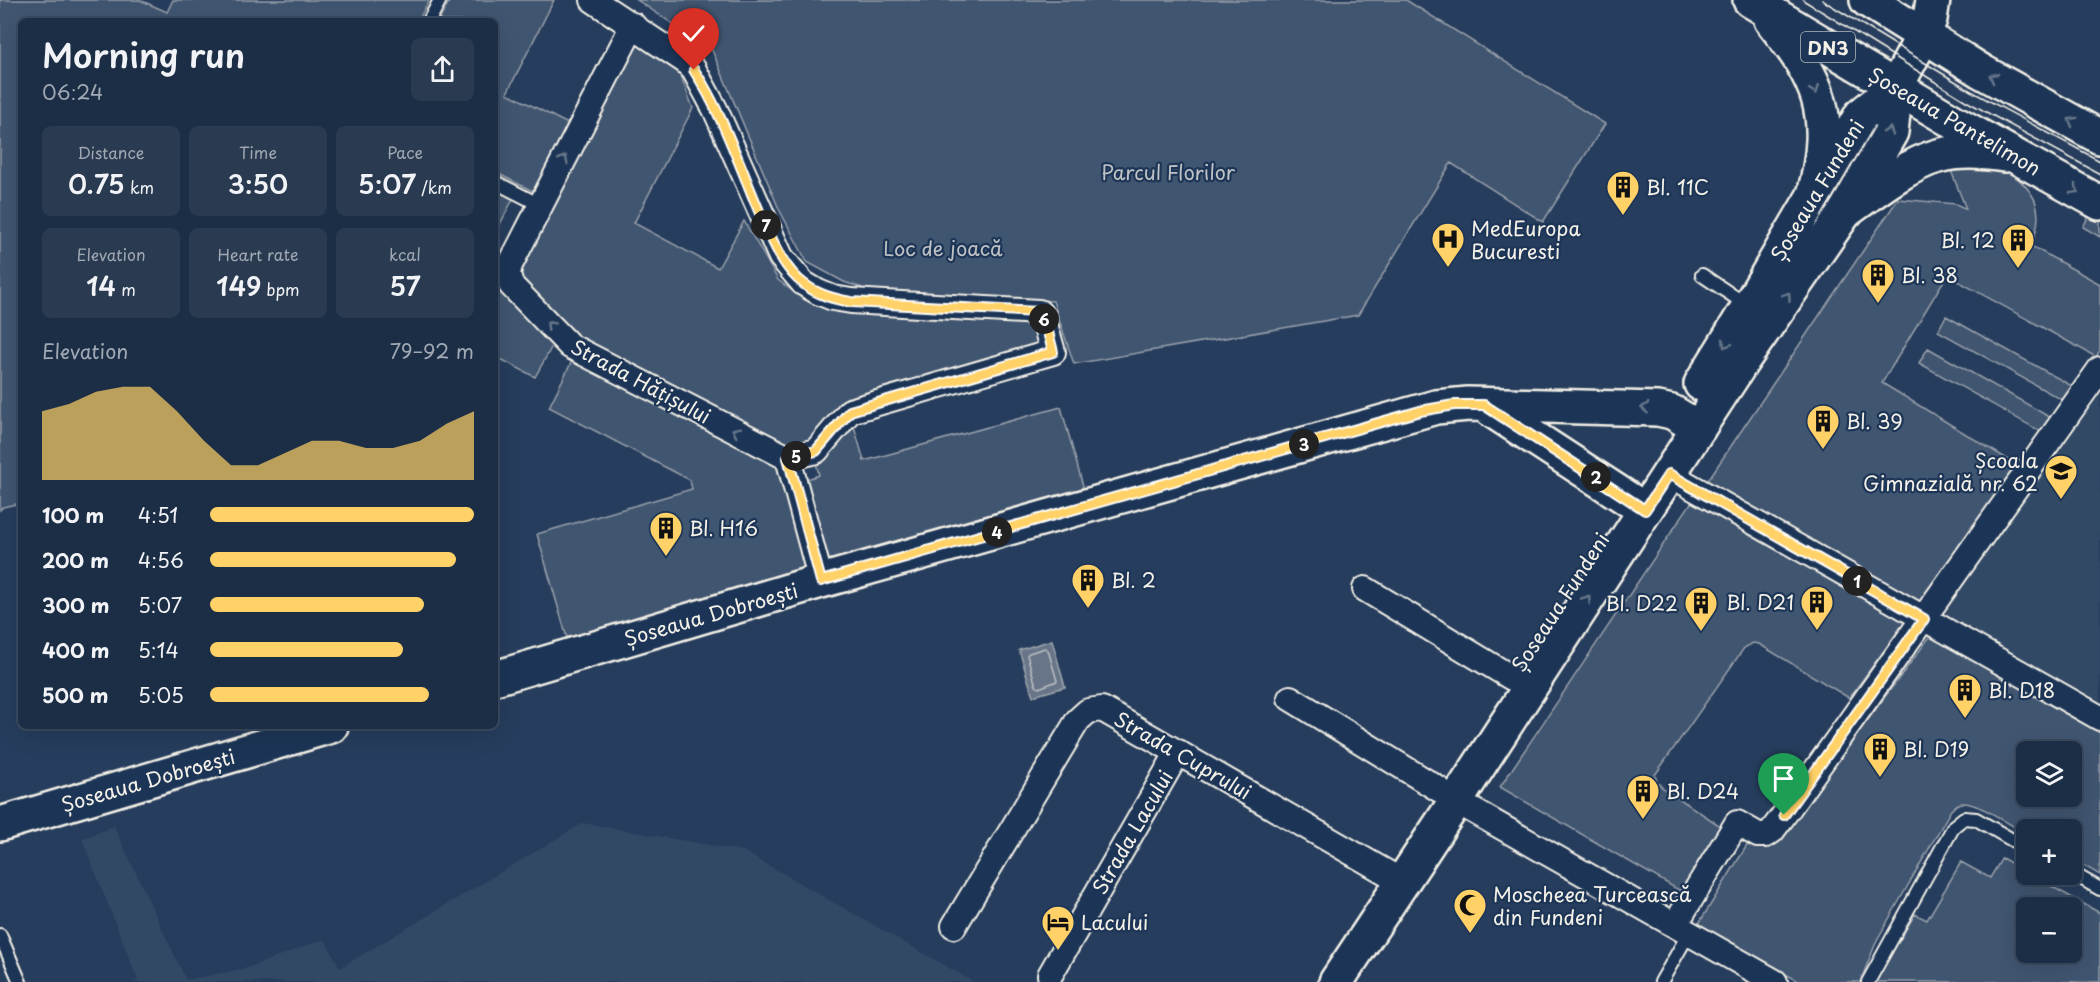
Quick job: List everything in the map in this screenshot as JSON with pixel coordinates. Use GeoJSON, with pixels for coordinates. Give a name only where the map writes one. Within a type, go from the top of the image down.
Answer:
{"type":"FeatureCollection","features":[{"type":"Feature","properties":{"kind":"main road"},"geometry":{"type":"LineString","coordinates":[[1867,0],[1981,71],[2100,137]]}},
{"type":"Feature","properties":{"kind":"main road"},"geometry":{"type":"LineString","coordinates":[[1896,87],[1923,36],[1930,19],[1933,0]]}},
{"type":"Feature","properties":{"kind":"main road"},"geometry":{"type":"LineString","coordinates":[[1755,3],[1804,66],[1817,91],[1824,140],[1822,163],[1815,191]]}},
{"type":"Feature","properties":{"kind":"main road","name":"Șoseaua Pantelimon"},"geometry":{"type":"LineString","coordinates":[[1755,3],[2013,156],[2100,203]]}},
{"type":"Feature","properties":{"kind":"main road","name":"Șoseaua Fundeni"},"geometry":{"type":"LineString","coordinates":[[1448,795],[1512,678],[1636,504],[1669,474],[1690,422],[1749,306],[1815,191],[1861,115],[1896,87]]}},
{"type":"Feature","properties":{"kind":"main road","name":"Șoseaua Fundeni"},"geometry":{"type":"LineString","coordinates":[[1336,982],[1395,876],[1690,422],[1758,338],[1845,212],[1891,132],[1896,87]]}},
{"type":"Feature","properties":{"kind":"main road"},"geometry":{"type":"LineString","coordinates":[[1845,212],[1881,186],[1936,156],[1971,152],[2013,156]]}},
{"type":"Feature","properties":{"kind":"main road","name":"Șoseaua Dobroești"},"geometry":{"type":"LineString","coordinates":[[498,677],[821,581],[1420,411],[1454,405],[1658,409],[1690,422]]}},
{"type":"Feature","properties":{"kind":"main road"},"geometry":{"type":"LineString","coordinates":[[1484,405],[1636,504]]}},
{"type":"Feature","properties":{"kind":"main road","name":"Șoseaua Dobroești"},"geometry":{"type":"LineString","coordinates":[[0,824],[321,729]]}},
{"type":"Feature","properties":{"kind":"main road","name":"Șoseaua Fundeni"},"geometry":{"type":"LineString","coordinates":[[1312,982],[1395,876]]}},
{"type":"Feature","properties":{"kind":"street"},"geometry":{"type":"LineString","coordinates":[[592,0],[633,25],[685,61],[694,70],[715,109],[773,242],[791,271],[803,284],[833,298],[851,302],[1033,311],[1044,316],[1053,352],[850,411],[816,451],[788,458],[821,581]]}},
{"type":"Feature","properties":{"kind":"street","name":"Strada Hățișului"},"geometry":{"type":"LineString","coordinates":[[633,25],[510,265],[508,274],[511,285],[570,346],[788,458]]}},
{"type":"Feature","properties":{"kind":"street"},"geometry":{"type":"LineString","coordinates":[[1682,929],[1737,823],[1758,835],[1766,836],[1772,831],[2100,369]]}},
{"type":"Feature","properties":{"kind":"street"},"geometry":{"type":"LineString","coordinates":[[1669,474],[2100,718]]}},
{"type":"Feature","properties":{"kind":"street"},"geometry":{"type":"LineString","coordinates":[[1365,589],[1512,678]]}},
{"type":"Feature","properties":{"kind":"street"},"geometry":{"type":"LineString","coordinates":[[1290,698],[1448,795],[1775,982]]}},
{"type":"Feature","properties":{"kind":"street","name":"Strada Cuprului"},"geometry":{"type":"LineString","coordinates":[[954,926],[1078,720],[1088,711],[1102,709],[1395,876]]}},
{"type":"Feature","properties":{"kind":"street","name":"Strada Lacului"},"geometry":{"type":"LineString","coordinates":[[1050,975],[1178,752]]}},
{"type":"Feature","properties":{"kind":"lane"},"geometry":{"type":"LineString","coordinates":[[431,18],[440,0]]}},
{"type":"Feature","properties":{"kind":"lane"},"geometry":{"type":"LineString","coordinates":[[498,184],[540,205]]}},
{"type":"Feature","properties":{"kind":"lane"},"geometry":{"type":"LineString","coordinates":[[1702,275],[1749,306]]}},
{"type":"Feature","properties":{"kind":"lane"},"geometry":{"type":"LineString","coordinates":[[1868,982],[1954,826],[1964,819],[1976,819],[2016,842]]}},
{"type":"Feature","properties":{"kind":"lane"},"geometry":{"type":"LineString","coordinates":[[2082,879],[2100,889]]}},
{"type":"Feature","properties":{"kind":"lane"},"geometry":{"type":"LineString","coordinates":[[1661,982],[1682,929]]}},
{"type":"Feature","properties":{"kind":"lane"},"geometry":{"type":"LineString","coordinates":[[0,935],[20,982]]}},
{"type":"Feature","properties":{"kind":"shaded area","name":"Școala Gimnazială nr. 62"},"geometry":{"type":"Polygon","coordinates":[[[2100,386],[2100,701],[1943,614],[2100,386]]]}},
{"type":"Feature","properties":{"kind":"shaded area"},"geometry":{"type":"Polygon","coordinates":[[[583,823],[743,851],[974,982],[130,982],[138,980],[82,839],[114,826],[186,980],[247,968],[325,939],[340,968],[583,823]]]}},
{"type":"Feature","properties":{"kind":"green space"},"geometry":{"type":"Polygon","coordinates":[[[0,0],[140,0],[167,12],[173,0],[429,0],[420,18],[18,18],[18,504],[3,507],[0,510],[0,0]]]}},
{"type":"Feature","properties":{"kind":"green space"},"geometry":{"type":"Polygon","coordinates":[[[450,0],[554,0],[507,93],[572,126],[537,193],[498,174],[498,18],[441,18],[450,0]]]}},
{"type":"Feature","properties":{"kind":"green space","name":"Parcul Florilor"},"geometry":{"type":"Polygon","coordinates":[[[637,0],[1406,0],[1605,124],[1543,222],[1451,163],[1358,315],[1074,364],[1053,301],[875,292],[844,282],[807,262],[779,209],[712,50],[637,0]]]}},
{"type":"Feature","properties":{"kind":"green space"},"geometry":{"type":"Polygon","coordinates":[[[633,38],[679,71],[693,108],[634,223],[718,268],[744,221],[778,280],[805,300],[836,311],[1036,320],[1043,343],[846,398],[864,461],[1061,407],[1086,497],[830,570],[804,480],[819,475],[815,458],[575,335],[521,283],[518,264],[633,38]]]}},
{"type":"Feature","properties":{"kind":"green space"},"geometry":{"type":"Polygon","coordinates":[[[2004,167],[2024,184],[2035,201],[2038,221],[2031,246],[2100,284],[2100,350],[2096,357],[1947,275],[1882,383],[2017,465],[1922,604],[1706,483],[1898,199],[1956,204],[1966,209],[1950,168],[2004,167]]]}},
{"type":"Feature","properties":{"kind":"green space"},"geometry":{"type":"Polygon","coordinates":[[[498,192],[513,199],[498,228],[498,192]]]}},
{"type":"Feature","properties":{"kind":"green space"},"geometry":{"type":"Polygon","coordinates":[[[2094,206],[2100,209],[2100,237],[2083,227],[2094,206]]]}},
{"type":"Feature","properties":{"kind":"green space"},"geometry":{"type":"Polygon","coordinates":[[[498,280],[556,339],[535,377],[498,358],[498,280]]]}},
{"type":"Feature","properties":{"kind":"green space"},"geometry":{"type":"Polygon","coordinates":[[[1946,316],[2072,386],[2064,401],[1938,331],[1946,316]]]}},
{"type":"Feature","properties":{"kind":"green space"},"geometry":{"type":"Polygon","coordinates":[[[1928,348],[2053,419],[2045,434],[1919,363],[1928,348]]]}},
{"type":"Feature","properties":{"kind":"green space"},"geometry":{"type":"Polygon","coordinates":[[[573,359],[777,465],[808,575],[569,645],[537,534],[692,489],[690,480],[549,407],[573,359]]]}},
{"type":"Feature","properties":{"kind":"green space"},"geometry":{"type":"Polygon","coordinates":[[[1693,500],[1906,621],[1849,698],[1759,644],[1753,643],[1744,648],[1655,775],[1657,782],[1663,788],[1722,827],[1682,892],[1500,787],[1693,500]]]}},
{"type":"Feature","properties":{"kind":"green space"},"geometry":{"type":"Polygon","coordinates":[[[1932,634],[2100,729],[2100,875],[2082,865],[2082,819],[2016,819],[2016,828],[1976,806],[1968,803],[1958,804],[1949,813],[1877,940],[1860,982],[1800,982],[1698,925],[1749,842],[1762,848],[1775,844],[1932,634]]]}},
{"type":"Feature","properties":{"kind":"green space"},"geometry":{"type":"Polygon","coordinates":[[[2002,858],[2016,866],[2016,885],[2049,885],[2071,897],[2016,897],[2016,963],[2082,963],[2082,903],[2100,913],[2100,982],[1875,982],[1915,914],[1927,920],[1961,862],[1990,878],[2002,858]]]}},
{"type":"Feature","properties":{"kind":"water"},"geometry":{"type":"Polygon","coordinates":[[[1052,640],[1065,687],[1033,696],[1019,650],[1052,640]]]}},
{"type":"Feature","properties":{"kind":"tram line"},"geometry":{"type":"LineString","coordinates":[[1803,0],[1966,101],[2100,174]]}},
{"type":"Feature","properties":{"kind":"tram line"},"geometry":{"type":"LineString","coordinates":[[1822,0],[1971,91],[2100,161]]}},
{"type":"Feature","properties":{"kind":"place","name":"Bl. 11C"},"geometry":{"type":"Point","coordinates":[1623,216]}},
{"type":"Feature","properties":{"kind":"place","name":"MedEuropa Bucuresti"},"geometry":{"type":"Point","coordinates":[1448,268]}},
{"type":"Feature","properties":{"kind":"place","name":"Bl. 12"},"geometry":{"type":"Point","coordinates":[2018,269]}},
{"type":"Feature","properties":{"kind":"place","name":"Bl. 38"},"geometry":{"type":"Point","coordinates":[1878,304]}},
{"type":"Feature","properties":{"kind":"place","name":"Bl. 39"},"geometry":{"type":"Point","coordinates":[1823,450]}},
{"type":"Feature","properties":{"kind":"place","name":"Școala Gimnazială nr. 62"},"geometry":{"type":"Point","coordinates":[2061,500]}},
{"type":"Feature","properties":{"kind":"place","name":"Bl. H16"},"geometry":{"type":"Point","coordinates":[666,557]}},
{"type":"Feature","properties":{"kind":"place","name":"Bl. 2"},"geometry":{"type":"Point","coordinates":[1088,609]}},
{"type":"Feature","properties":{"kind":"place","name":"Bl. D21"},"geometry":{"type":"Point","coordinates":[1817,631]}},
{"type":"Feature","properties":{"kind":"place","name":"Bl. D22"},"geometry":{"type":"Point","coordinates":[1701,632]}},
{"type":"Feature","properties":{"kind":"place","name":"Bl. D18"},"geometry":{"type":"Point","coordinates":[1965,719]}},
{"type":"Feature","properties":{"kind":"place","name":"Bl. D19"},"geometry":{"type":"Point","coordinates":[1880,778]}},
{"type":"Feature","properties":{"kind":"place","name":"Bl. D24"},"geometry":{"type":"Point","coordinates":[1643,820]}},
{"type":"Feature","properties":{"kind":"place","name":"Moscheea Turcească din Fundeni"},"geometry":{"type":"Point","coordinates":[1470,934]}},
{"type":"Feature","properties":{"kind":"place","name":"Lacului"},"geometry":{"type":"Point","coordinates":[1058,951]}},
{"type":"Feature","properties":{"kind":"route"},"geometry":{"type":"LineString","coordinates":[[694,70],[715,109],[773,242],[791,271],[803,284],[833,298],[851,302],[1039,312],[1044,316],[1053,352],[850,411],[816,451],[788,458],[821,581],[1420,411],[1454,405],[1484,405],[1645,510],[1669,474],[1924,619],[1784,815]]}},
{"type":"Feature","properties":{"kind":"park label","name":"Loc de joacă"},"geometry":{"type":"Point","coordinates":[943,248]}}]}
